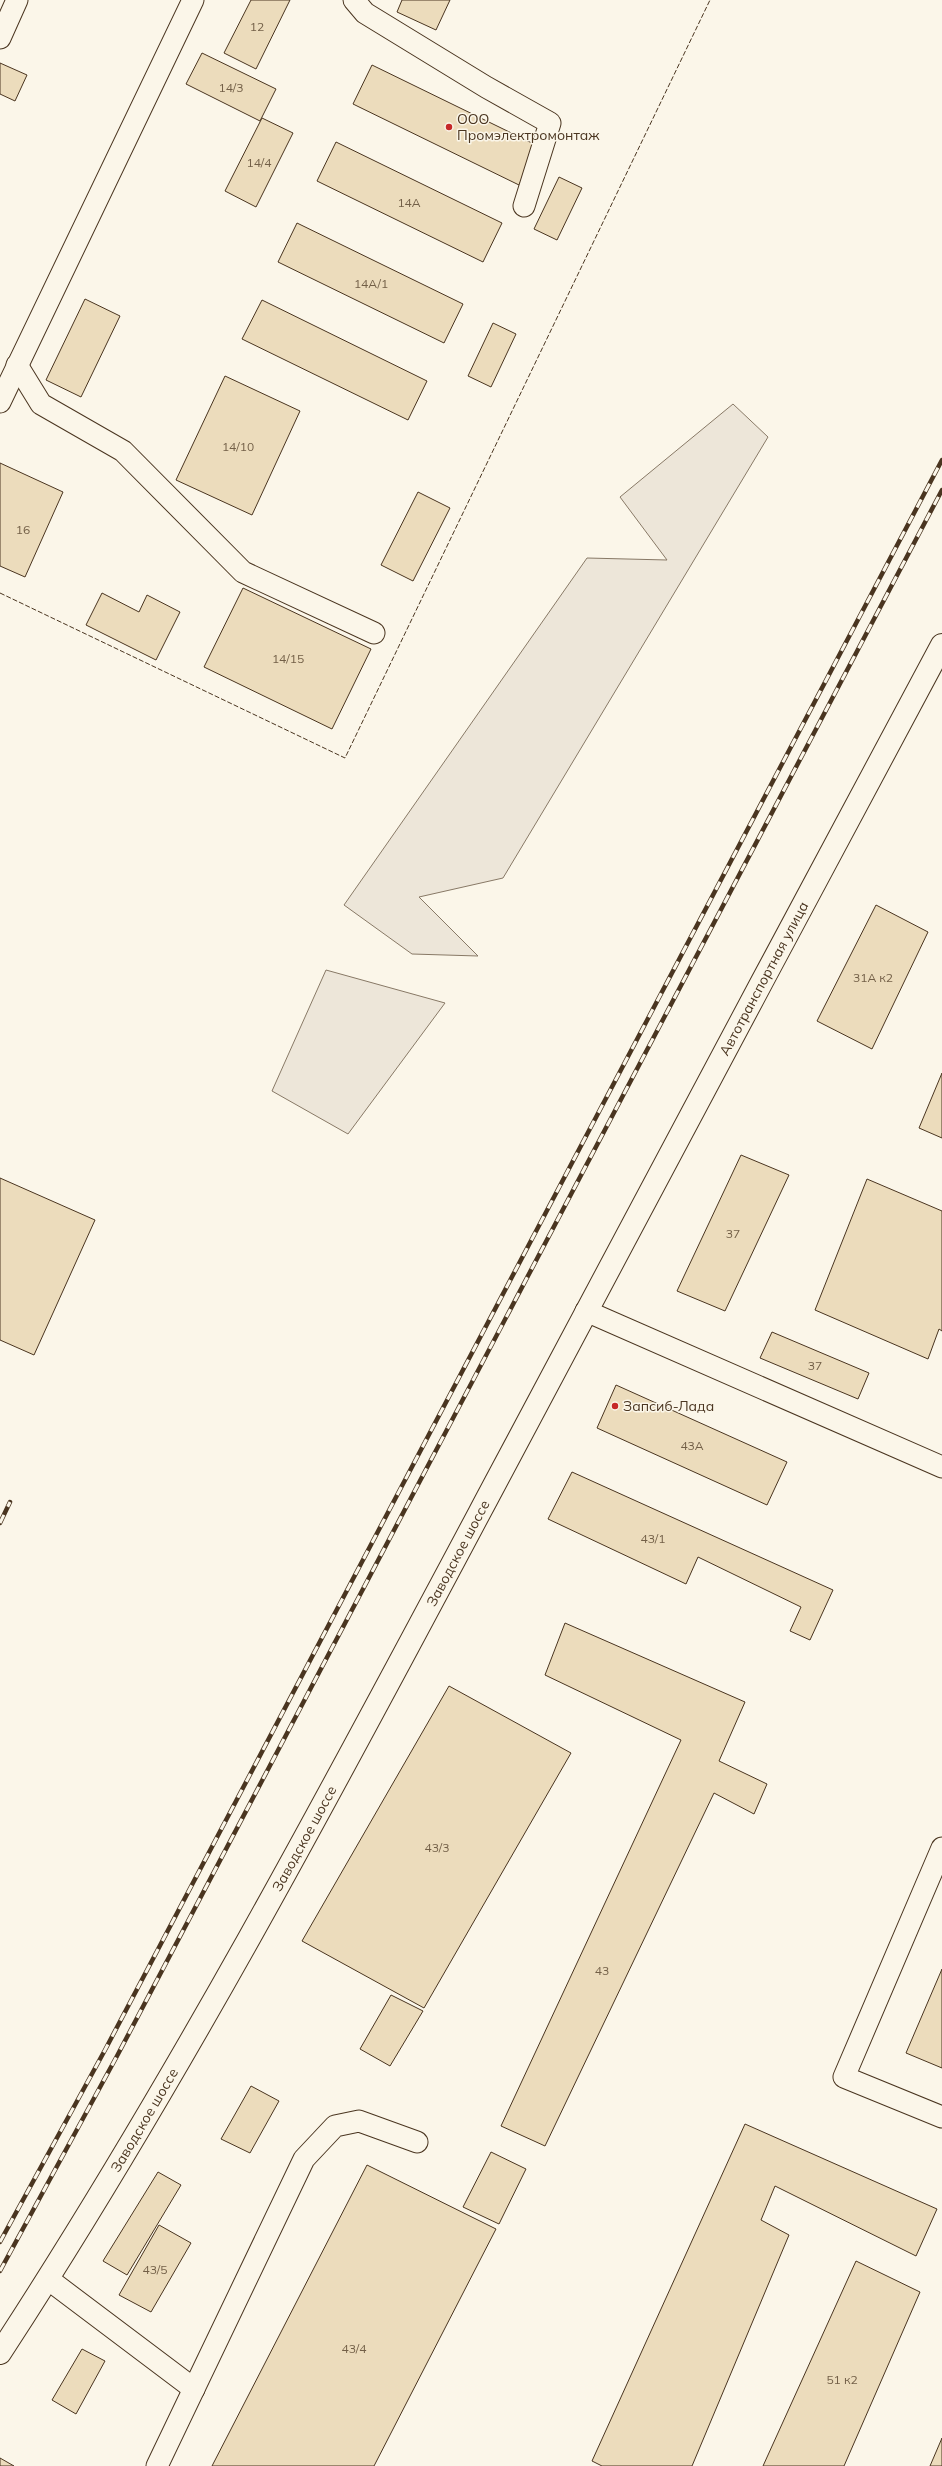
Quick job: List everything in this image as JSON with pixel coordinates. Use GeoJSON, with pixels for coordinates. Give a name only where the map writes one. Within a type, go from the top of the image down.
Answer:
{"type":"FeatureCollection","features":[{"type":"Feature","properties":{"kind":"main road","name":"Автотранспортная улица"},"geometry":{"type":"LineString","coordinates":[[586,1311],[942,646]]}},
{"type":"Feature","properties":{"kind":"main road","name":"Заводское шоссе"},"geometry":{"type":"LineString","coordinates":[[0,2353],[48,2279],[212,2007],[406,1650],[586,1311]]}},
{"type":"Feature","properties":{"kind":"lane"},"geometry":{"type":"LineString","coordinates":[[0,402],[193,0]]}},
{"type":"Feature","properties":{"kind":"lane"},"geometry":{"type":"LineString","coordinates":[[354,0],[365,13],[486,87],[550,123],[524,206]]}},
{"type":"Feature","properties":{"kind":"lane"},"geometry":{"type":"LineString","coordinates":[[0,38],[13,1]]}},
{"type":"Feature","properties":{"kind":"lane"},"geometry":{"type":"LineString","coordinates":[[17,365],[41,404],[123,451],[243,572],[374,633]]}},
{"type":"Feature","properties":{"kind":"lane"},"geometry":{"type":"LineString","coordinates":[[586,1311],[942,1467]]}},
{"type":"Feature","properties":{"kind":"lane"},"geometry":{"type":"LineString","coordinates":[[942,1848],[844,2078],[942,2117]]}},
{"type":"Feature","properties":{"kind":"lane"},"geometry":{"type":"LineString","coordinates":[[157,2466],[304,2159],[335,2126],[359,2121],[417,2142]]}},
{"type":"Feature","properties":{"kind":"lane"},"geometry":{"type":"LineString","coordinates":[[48,2279],[194,2389]]}},
{"type":"Feature","properties":{"kind":"shaded area"},"geometry":{"type":"Polygon","coordinates":[[[733,404],[768,437],[503,878],[419,897],[478,956],[412,954],[344,905],[587,558],[667,560],[620,497],[733,404]]]}},
{"type":"Feature","properties":{"kind":"shaded area"},"geometry":{"type":"Polygon","coordinates":[[[326,970],[445,1003],[348,1134],[272,1091],[326,970]]]}},
{"type":"Feature","properties":{"kind":"building"},"geometry":{"type":"Polygon","coordinates":[[[251,0],[290,0],[256,69],[224,53],[251,0]]]}},
{"type":"Feature","properties":{"kind":"building"},"geometry":{"type":"Polygon","coordinates":[[[402,0],[450,0],[436,30],[397,12],[402,0]]]}},
{"type":"Feature","properties":{"kind":"building"},"geometry":{"type":"Polygon","coordinates":[[[202,53],[276,89],[260,121],[186,84],[202,53]]]}},
{"type":"Feature","properties":{"kind":"building"},"geometry":{"type":"Polygon","coordinates":[[[0,63],[27,75],[15,101],[0,94],[0,63]]]}},
{"type":"Feature","properties":{"kind":"building"},"geometry":{"type":"Polygon","coordinates":[[[372,65],[538,146],[519,185],[353,104],[372,65]]]}},
{"type":"Feature","properties":{"kind":"building"},"geometry":{"type":"Polygon","coordinates":[[[262,118],[293,133],[256,207],[225,191],[262,118]]]}},
{"type":"Feature","properties":{"kind":"building"},"geometry":{"type":"Polygon","coordinates":[[[336,142],[502,223],[483,262],[317,181],[336,142]]]}},
{"type":"Feature","properties":{"kind":"building"},"geometry":{"type":"Polygon","coordinates":[[[559,177],[582,188],[557,240],[534,229],[559,177]]]}},
{"type":"Feature","properties":{"kind":"building"},"geometry":{"type":"Polygon","coordinates":[[[297,223],[463,304],[444,343],[278,262],[297,223]]]}},
{"type":"Feature","properties":{"kind":"building"},"geometry":{"type":"Polygon","coordinates":[[[85,299],[120,316],[81,397],[46,380],[85,299]]]}},
{"type":"Feature","properties":{"kind":"building"},"geometry":{"type":"Polygon","coordinates":[[[262,300],[427,381],[408,420],[242,339],[262,300]]]}},
{"type":"Feature","properties":{"kind":"building"},"geometry":{"type":"Polygon","coordinates":[[[493,323],[516,334],[491,387],[468,376],[493,323]]]}},
{"type":"Feature","properties":{"kind":"building"},"geometry":{"type":"Polygon","coordinates":[[[225,376],[300,411],[252,515],[176,480],[225,376]]]}},
{"type":"Feature","properties":{"kind":"building"},"geometry":{"type":"Polygon","coordinates":[[[0,463],[63,492],[25,577],[0,566],[0,463]]]}},
{"type":"Feature","properties":{"kind":"building"},"geometry":{"type":"Polygon","coordinates":[[[418,492],[450,508],[413,581],[381,565],[418,492]]]}},
{"type":"Feature","properties":{"kind":"building"},"geometry":{"type":"Polygon","coordinates":[[[243,588],[371,649],[332,729],[204,667],[243,588]]]}},
{"type":"Feature","properties":{"kind":"building"},"geometry":{"type":"Polygon","coordinates":[[[102,593],[139,612],[147,595],[180,612],[156,660],[86,625],[102,593]]]}},
{"type":"Feature","properties":{"kind":"building"},"geometry":{"type":"Polygon","coordinates":[[[876,905],[928,932],[872,1049],[817,1021],[876,905]]]}},
{"type":"Feature","properties":{"kind":"building"},"geometry":{"type":"Polygon","coordinates":[[[942,1073],[942,1138],[919,1128],[942,1073]]]}},
{"type":"Feature","properties":{"kind":"building"},"geometry":{"type":"Polygon","coordinates":[[[741,1155],[789,1175],[725,1311],[677,1291],[741,1155]]]}},
{"type":"Feature","properties":{"kind":"building"},"geometry":{"type":"Polygon","coordinates":[[[0,1178],[95,1220],[34,1355],[0,1340],[0,1178]]]}},
{"type":"Feature","properties":{"kind":"building"},"geometry":{"type":"Polygon","coordinates":[[[867,1179],[942,1211],[942,1331],[939,1329],[928,1359],[815,1310],[867,1179]]]}},
{"type":"Feature","properties":{"kind":"building"},"geometry":{"type":"Polygon","coordinates":[[[772,1332],[869,1373],[858,1399],[760,1358],[772,1332]]]}},
{"type":"Feature","properties":{"kind":"building"},"geometry":{"type":"Polygon","coordinates":[[[616,1385],[787,1462],[767,1505],[597,1428],[616,1385]]]}},
{"type":"Feature","properties":{"kind":"building"},"geometry":{"type":"Polygon","coordinates":[[[572,1472],[833,1590],[810,1640],[790,1631],[801,1607],[698,1557],[686,1584],[548,1519],[572,1472]]]}},
{"type":"Feature","properties":{"kind":"building"},"geometry":{"type":"Polygon","coordinates":[[[565,1623],[745,1702],[719,1761],[767,1784],[754,1814],[714,1793],[545,2146],[501,2126],[681,1740],[545,1675],[565,1623]]]}},
{"type":"Feature","properties":{"kind":"building"},"geometry":{"type":"Polygon","coordinates":[[[449,1686],[571,1753],[424,2008],[302,1941],[449,1686]]]}},
{"type":"Feature","properties":{"kind":"building"},"geometry":{"type":"Polygon","coordinates":[[[942,1969],[942,2068],[906,2053],[942,1969]]]}},
{"type":"Feature","properties":{"kind":"building"},"geometry":{"type":"Polygon","coordinates":[[[391,1995],[423,2011],[390,2066],[360,2049],[391,1995]]]}},
{"type":"Feature","properties":{"kind":"building"},"geometry":{"type":"Polygon","coordinates":[[[251,2086],[279,2101],[250,2153],[221,2139],[251,2086]]]}},
{"type":"Feature","properties":{"kind":"building"},"geometry":{"type":"Polygon","coordinates":[[[745,2124],[937,2209],[916,2256],[775,2186],[761,2220],[789,2235],[692,2466],[602,2466],[592,2461],[745,2124]]]}},
{"type":"Feature","properties":{"kind":"building"},"geometry":{"type":"Polygon","coordinates":[[[491,2152],[526,2169],[499,2224],[463,2207],[491,2152]]]}},
{"type":"Feature","properties":{"kind":"building"},"geometry":{"type":"Polygon","coordinates":[[[367,2165],[496,2229],[374,2466],[212,2466],[367,2165]]]}},
{"type":"Feature","properties":{"kind":"building"},"geometry":{"type":"Polygon","coordinates":[[[158,2172],[181,2185],[127,2275],[103,2261],[158,2172]]]}},
{"type":"Feature","properties":{"kind":"building"},"geometry":{"type":"Polygon","coordinates":[[[159,2225],[191,2243],[151,2312],[119,2295],[159,2225]]]}},
{"type":"Feature","properties":{"kind":"building"},"geometry":{"type":"Polygon","coordinates":[[[856,2261],[920,2292],[844,2466],[763,2466],[856,2261]]]}},
{"type":"Feature","properties":{"kind":"building"},"geometry":{"type":"Polygon","coordinates":[[[82,2349],[105,2361],[76,2414],[52,2400],[82,2349]]]}},
{"type":"Feature","properties":{"kind":"building"},"geometry":{"type":"Polygon","coordinates":[[[942,2438],[942,2466],[930,2466],[942,2438]]]}},
{"type":"Feature","properties":{"kind":"building"},"geometry":{"type":"Polygon","coordinates":[[[0,2458],[14,2466],[0,2466],[0,2458]]]}},
{"type":"Feature","properties":{"kind":"railway"},"geometry":{"type":"LineString","coordinates":[[0,2242],[105,2050],[942,460]]}},
{"type":"Feature","properties":{"kind":"railway"},"geometry":{"type":"LineString","coordinates":[[0,2271],[117,2056],[942,490]]}},
{"type":"Feature","properties":{"kind":"railway"},"geometry":{"type":"LineString","coordinates":[[0,1523],[10,1502]]}},
{"type":"Feature","properties":{"kind":"fence"},"geometry":{"type":"LineString","coordinates":[[0,593],[345,758],[710,0]]}},
{"type":"Feature","properties":{"kind":"place","name":"ООО Промэлектромонтаж"},"geometry":{"type":"Point","coordinates":[449,127]}},
{"type":"Feature","properties":{"kind":"place","name":"Запсиб-Лада"},"geometry":{"type":"Point","coordinates":[615,1406]}}]}
